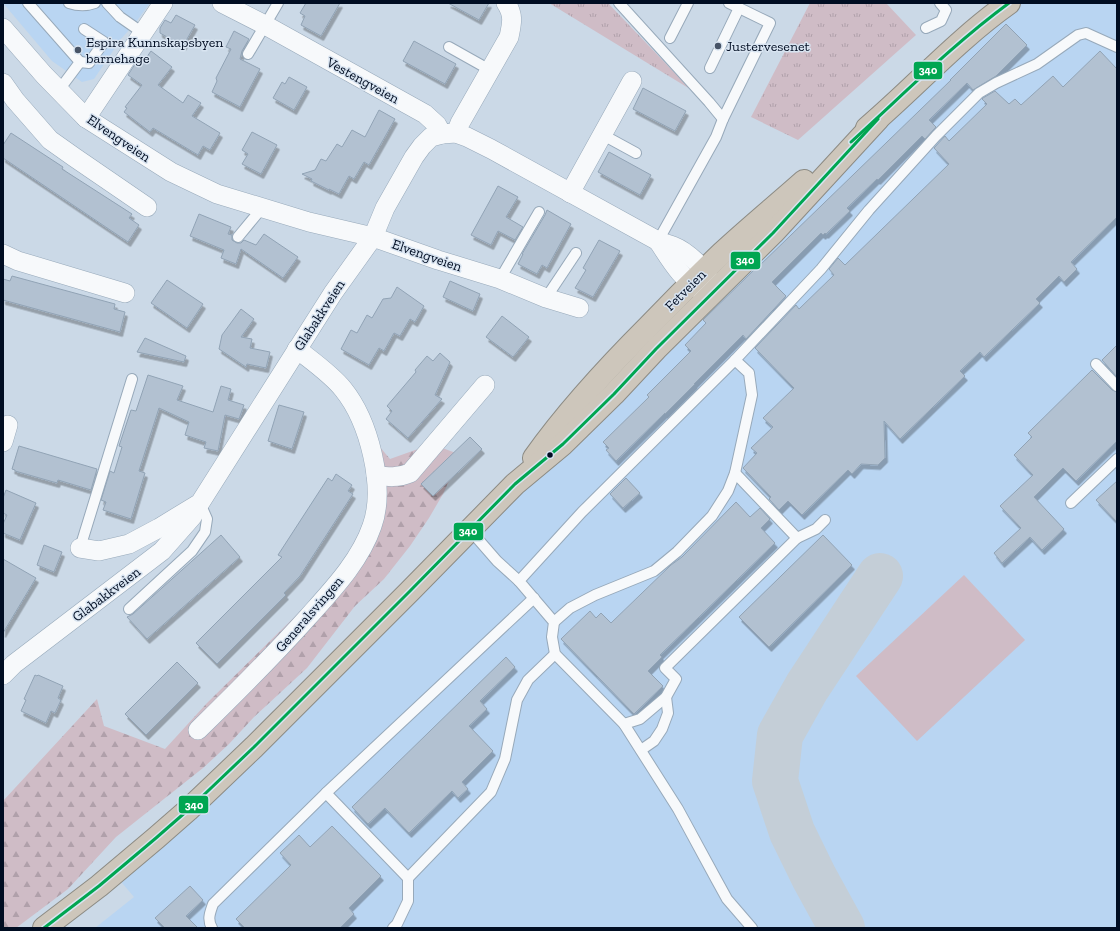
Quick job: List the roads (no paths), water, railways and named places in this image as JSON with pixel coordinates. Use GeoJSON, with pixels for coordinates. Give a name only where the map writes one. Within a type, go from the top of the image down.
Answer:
{"type":"FeatureCollection","features":[{"type":"Feature","properties":{"kind":"highway","name":"Fetveien"},"geometry":{"type":"LineString","coordinates":[[515,484],[552,432],[593,385],[697,277],[758,221],[878,119],[966,36],[1008,3]]}},
{"type":"Feature","properties":{"kind":"highway","name":"Fetveien"},"geometry":{"type":"LineString","coordinates":[[44,928],[111,876],[156,838],[301,701],[515,484],[563,444],[773,232],[878,119]]}},
{"type":"Feature","properties":{"kind":"street"},"geometry":{"type":"LineString","coordinates":[[86,118],[163,3]]}},
{"type":"Feature","properties":{"kind":"street","name":"Vestengveien"},"geometry":{"type":"LineString","coordinates":[[222,3],[265,25],[425,114],[449,134],[467,137],[658,242],[682,250],[691,257],[697,277],[709,281],[711,294]]}},
{"type":"Feature","properties":{"kind":"street"},"geometry":{"type":"LineString","coordinates":[[449,134],[460,123],[509,36],[512,22],[510,9],[506,3]]}},
{"type":"Feature","properties":{"kind":"street","name":"Elvengveien"},"geometry":{"type":"LineString","coordinates":[[3,28],[44,75],[86,118],[171,172],[217,194],[309,222],[373,237],[438,260],[500,279],[546,298],[579,308]]}},
{"type":"Feature","properties":{"kind":"street"},"geometry":{"type":"LineString","coordinates":[[570,193],[632,81]]}},
{"type":"Feature","properties":{"kind":"street"},"geometry":{"type":"LineString","coordinates":[[3,83],[15,100],[50,140],[147,207]]}},
{"type":"Feature","properties":{"kind":"street","name":"Glabakkveien"},"geometry":{"type":"LineString","coordinates":[[3,675],[14,664],[162,551],[192,517],[332,293],[373,237],[385,208],[414,157],[422,146],[431,138],[449,134]]}},
{"type":"Feature","properties":{"kind":"street"},"geometry":{"type":"LineString","coordinates":[[3,254],[18,261],[125,293]]}},
{"type":"Feature","properties":{"kind":"street","name":"Generalsvingen"},"geometry":{"type":"LineString","coordinates":[[198,730],[247,683],[294,633],[344,576],[362,547],[372,526],[377,499],[375,466],[369,441],[359,416],[353,402],[342,387],[331,376],[297,349]]}},
{"type":"Feature","properties":{"kind":"street"},"geometry":{"type":"LineString","coordinates":[[376,475],[392,477],[410,473],[485,385]]}},
{"type":"Feature","properties":{"kind":"street","name":"Glabakkveien"},"geometry":{"type":"LineString","coordinates":[[80,548],[99,552],[129,544],[200,503]]}},
{"type":"Feature","properties":{"kind":"lane"},"geometry":{"type":"LineString","coordinates":[[28,3],[80,62],[89,63],[104,42],[84,29]]}},
{"type":"Feature","properties":{"kind":"lane"},"geometry":{"type":"LineString","coordinates":[[69,3],[76,6],[91,5],[95,3]]}},
{"type":"Feature","properties":{"kind":"lane"},"geometry":{"type":"LineString","coordinates":[[107,3],[120,17],[143,32]]}},
{"type":"Feature","properties":{"kind":"lane"},"geometry":{"type":"LineString","coordinates":[[248,54],[278,3]]}},
{"type":"Feature","properties":{"kind":"lane"},"geometry":{"type":"LineString","coordinates":[[619,3],[709,102],[723,120]]}},
{"type":"Feature","properties":{"kind":"lane"},"geometry":{"type":"LineString","coordinates":[[670,38],[688,3]]}},
{"type":"Feature","properties":{"kind":"lane"},"geometry":{"type":"LineString","coordinates":[[926,28],[941,22],[946,10],[940,3]]}},
{"type":"Feature","properties":{"kind":"lane"},"geometry":{"type":"LineString","coordinates":[[658,242],[716,138],[723,120],[770,23],[734,5],[710,68]]}},
{"type":"Feature","properties":{"kind":"lane"},"geometry":{"type":"LineString","coordinates":[[519,581],[582,512],[735,360],[821,269],[869,210],[936,136],[979,93],[996,83],[1037,64],[1078,35],[1086,33],[1117,47]]}},
{"type":"Feature","properties":{"kind":"lane"},"geometry":{"type":"LineString","coordinates":[[449,46],[490,70]]}},
{"type":"Feature","properties":{"kind":"lane"},"geometry":{"type":"LineString","coordinates":[[59,90],[80,62]]}},
{"type":"Feature","properties":{"kind":"lane"},"geometry":{"type":"LineString","coordinates":[[602,135],[636,153]]}},
{"type":"Feature","properties":{"kind":"lane"},"geometry":{"type":"LineString","coordinates":[[238,237],[262,208]]}},
{"type":"Feature","properties":{"kind":"lane"},"geometry":{"type":"LineString","coordinates":[[500,279],[539,212]]}},
{"type":"Feature","properties":{"kind":"lane"},"geometry":{"type":"LineString","coordinates":[[546,298],[576,253]]}},
{"type":"Feature","properties":{"kind":"lane"},"geometry":{"type":"LineString","coordinates":[[735,360],[749,374],[752,395],[735,473],[728,491],[712,516],[677,552],[654,571],[589,598],[570,608],[554,622],[552,637],[555,654],[624,724],[678,809],[727,899],[752,928]]}},
{"type":"Feature","properties":{"kind":"lane"},"geometry":{"type":"LineString","coordinates":[[1096,364],[1117,386]]}},
{"type":"Feature","properties":{"kind":"lane","name":"Glabakkveien"},"geometry":{"type":"LineString","coordinates":[[80,548],[132,378]]}},
{"type":"Feature","properties":{"kind":"lane"},"geometry":{"type":"LineString","coordinates":[[1071,503],[1117,459]]}},
{"type":"Feature","properties":{"kind":"lane"},"geometry":{"type":"LineString","coordinates":[[735,473],[797,538]]}},
{"type":"Feature","properties":{"kind":"lane","name":"Glabakkveien"},"geometry":{"type":"LineString","coordinates":[[129,609],[192,552],[205,532],[207,519],[200,503]]}},
{"type":"Feature","properties":{"kind":"lane"},"geometry":{"type":"LineString","coordinates":[[624,724],[640,719],[666,697],[676,679],[665,668],[797,538],[816,529],[825,520]]}},
{"type":"Feature","properties":{"kind":"lane"},"geometry":{"type":"LineString","coordinates":[[470,530],[497,561],[519,581],[554,622]]}},
{"type":"Feature","properties":{"kind":"lane"},"geometry":{"type":"LineString","coordinates":[[212,928],[209,915],[213,904],[326,793],[534,598]]}},
{"type":"Feature","properties":{"kind":"lane"},"geometry":{"type":"LineString","coordinates":[[408,878],[491,792],[505,758],[517,700],[528,680],[555,654]]}},
{"type":"Feature","properties":{"kind":"lane"},"geometry":{"type":"LineString","coordinates":[[641,750],[654,741],[662,729],[668,713],[666,697]]}},
{"type":"Feature","properties":{"kind":"lane"},"geometry":{"type":"LineString","coordinates":[[326,793],[408,878],[408,901],[397,924],[393,928]]}},
{"type":"Feature","properties":{"kind":"place","name":"Justervesenet"},"geometry":{"type":"Point","coordinates":[718,46]}},
{"type":"Feature","properties":{"kind":"place","name":"Espira Kunnskapsbyen barnehage"},"geometry":{"type":"Point","coordinates":[78,50]}}]}
